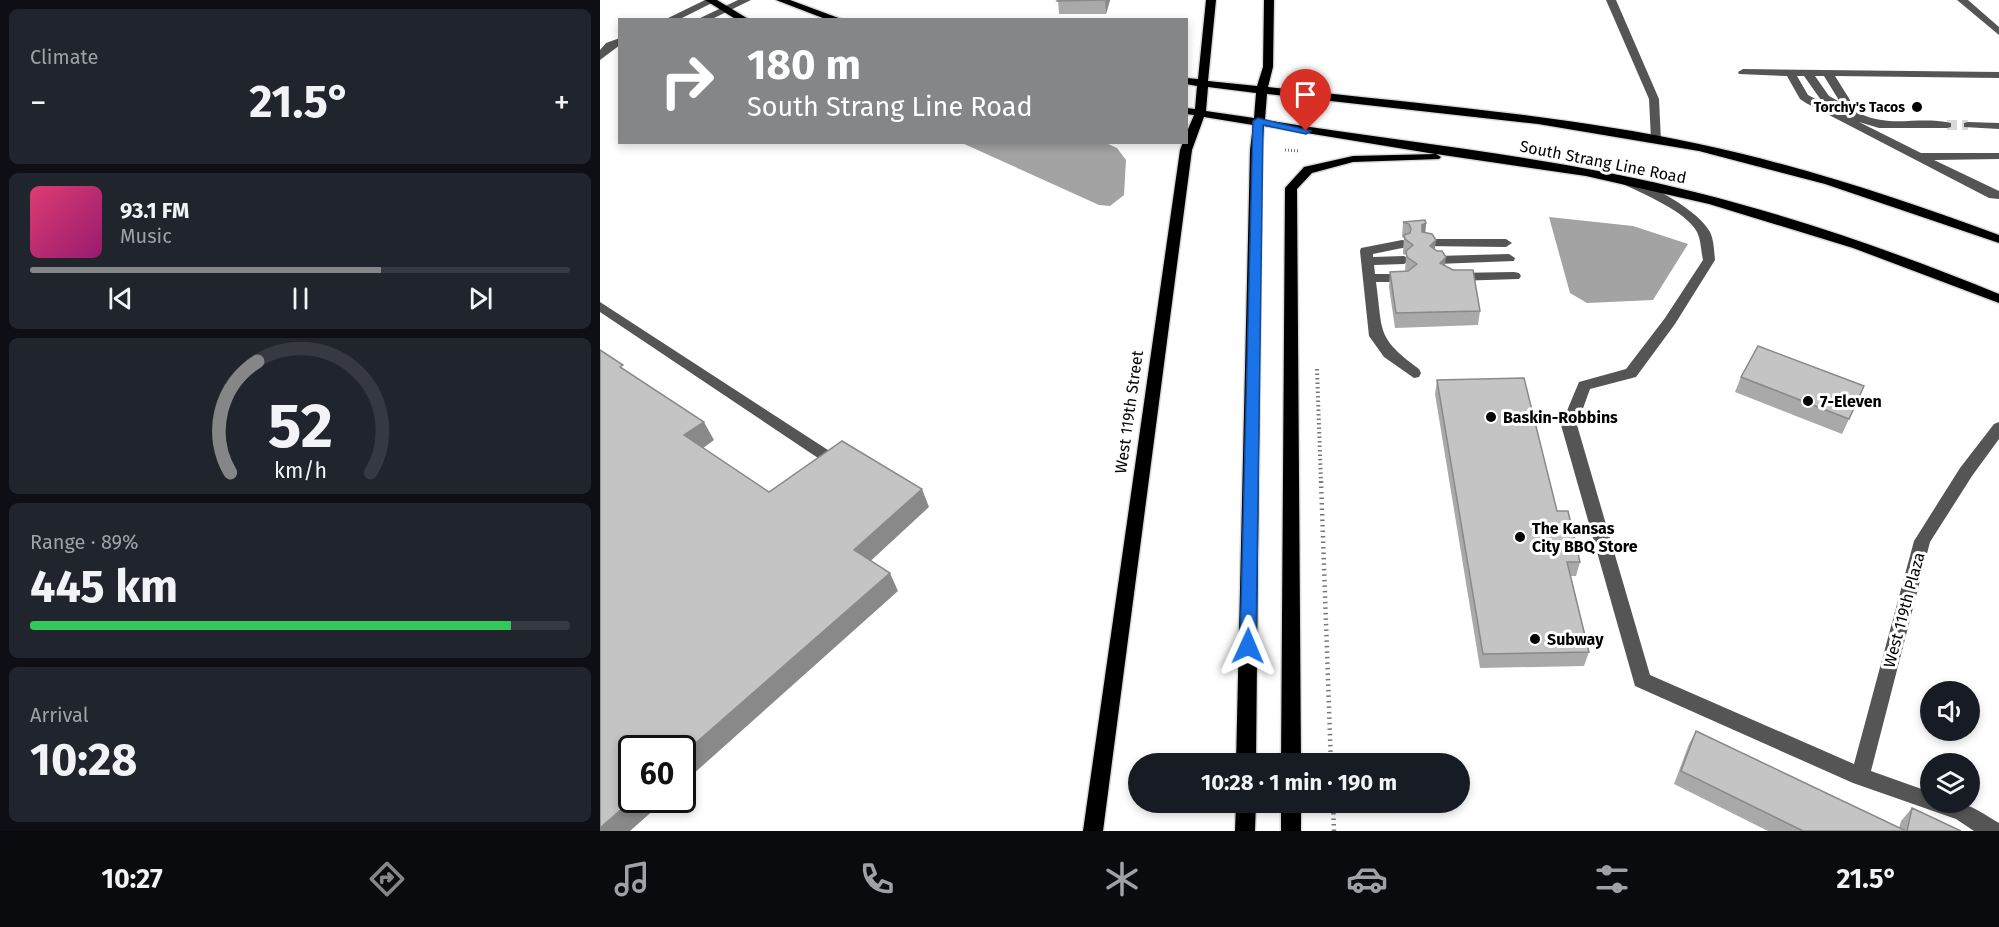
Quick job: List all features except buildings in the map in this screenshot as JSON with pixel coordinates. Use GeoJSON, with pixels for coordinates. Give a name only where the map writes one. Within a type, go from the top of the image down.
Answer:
{"type":"FeatureCollection","features":[{"type":"Feature","properties":{"kind":"main road"},"geometry":{"type":"LineString","coordinates":[[711,0],[741,18]]}},
{"type":"Feature","properties":{"kind":"main road"},"geometry":{"type":"LineString","coordinates":[[781,0],[833,18]]}},
{"type":"Feature","properties":{"kind":"main road","name":"West 119th Street"},"geometry":{"type":"LineString","coordinates":[[1188,139],[1193,112],[1203,83],[1211,0]]}},
{"type":"Feature","properties":{"kind":"main road"},"geometry":{"type":"LineString","coordinates":[[1246,753],[1258,121],[1262,89],[1268,67],[1269,0]]}},
{"type":"Feature","properties":{"kind":"main road","name":"South Strang Line Road"},"geometry":{"type":"LineString","coordinates":[[1188,81],[1520,119],[1657,139],[1737,157],[1824,181],[1923,211],[1999,239]]}},
{"type":"Feature","properties":{"kind":"main road","name":"South Strang Line Road"},"geometry":{"type":"LineString","coordinates":[[1193,112],[1465,155],[1538,164],[1627,181],[1775,218],[1862,247],[1999,299]]}},
{"type":"Feature","properties":{"kind":"main road","name":"West 119th Street"},"geometry":{"type":"LineString","coordinates":[[1093,831],[1187,144]]}},
{"type":"Feature","properties":{"kind":"main road"},"geometry":{"type":"LineString","coordinates":[[1291,753],[1291,188],[1308,170],[1353,159],[1465,155]]}},
{"type":"Feature","properties":{"kind":"main road"},"geometry":{"type":"LineString","coordinates":[[1245,831],[1246,813]]}},
{"type":"Feature","properties":{"kind":"main road"},"geometry":{"type":"LineString","coordinates":[[1291,813],[1291,831]]}},
{"type":"Feature","properties":{"kind":"street"},"geometry":{"type":"LineString","coordinates":[[673,18],[711,0]]}},
{"type":"Feature","properties":{"kind":"street"},"geometry":{"type":"LineString","coordinates":[[705,18],[746,0]]}},
{"type":"Feature","properties":{"kind":"street"},"geometry":{"type":"LineString","coordinates":[[1611,0],[1654,99],[1657,139]]}},
{"type":"Feature","properties":{"kind":"street"},"geometry":{"type":"LineString","coordinates":[[1962,0],[1999,32]]}},
{"type":"Feature","properties":{"kind":"street"},"geometry":{"type":"LineString","coordinates":[[601,56],[610,45],[618,42]]}},
{"type":"Feature","properties":{"kind":"street"},"geometry":{"type":"LineString","coordinates":[[601,56],[618,52]]}},
{"type":"Feature","properties":{"kind":"street"},"geometry":{"type":"LineString","coordinates":[[1743,72],[1998,77]]}},
{"type":"Feature","properties":{"kind":"street"},"geometry":{"type":"LineString","coordinates":[[1790,72],[1804,96],[1810,101],[1915,157],[1993,195],[1999,195]]}},
{"type":"Feature","properties":{"kind":"street"},"geometry":{"type":"LineString","coordinates":[[1807,72],[1825,98],[1846,108],[1859,118],[1879,125],[1947,124]]}},
{"type":"Feature","properties":{"kind":"street"},"geometry":{"type":"LineString","coordinates":[[1827,72],[1845,100],[1846,108]]}},
{"type":"Feature","properties":{"kind":"street"},"geometry":{"type":"LineString","coordinates":[[1968,124],[1999,126]]}},
{"type":"Feature","properties":{"kind":"street"},"geometry":{"type":"LineString","coordinates":[[1915,157],[1999,156]]}},
{"type":"Feature","properties":{"kind":"street"},"geometry":{"type":"LineString","coordinates":[[1627,181],[1681,210],[1703,232],[1709,260],[1687,296],[1630,373],[1584,386],[1569,425],[1642,680],[1860,776],[1920,797]]}},
{"type":"Feature","properties":{"kind":"street"},"geometry":{"type":"LineString","coordinates":[[1428,243],[1506,243]]}},
{"type":"Feature","properties":{"kind":"street"},"geometry":{"type":"LineString","coordinates":[[1402,244],[1366,251],[1376,336],[1389,354],[1414,373]]}},
{"type":"Feature","properties":{"kind":"street"},"geometry":{"type":"LineString","coordinates":[[1437,260],[1509,258]]}},
{"type":"Feature","properties":{"kind":"street"},"geometry":{"type":"LineString","coordinates":[[1368,261],[1404,260]]}},
{"type":"Feature","properties":{"kind":"street"},"geometry":{"type":"LineString","coordinates":[[1447,277],[1514,276]]}},
{"type":"Feature","properties":{"kind":"street"},"geometry":{"type":"LineString","coordinates":[[1369,278],[1406,278]]}},
{"type":"Feature","properties":{"kind":"street"},"geometry":{"type":"LineString","coordinates":[[600,306],[826,456]]}},
{"type":"Feature","properties":{"kind":"street","name":"West 119th Plaza"},"geometry":{"type":"LineString","coordinates":[[1860,776],[1922,540],[1966,472],[1999,428]]}},
{"type":"Feature","properties":{"kind":"street"},"geometry":{"type":"LineString","coordinates":[[1964,813],[1993,831]]}},
{"type":"Feature","properties":{"kind":"path"},"geometry":{"type":"LineString","coordinates":[[1285,150],[1307,152]]}},
{"type":"Feature","properties":{"kind":"path"},"geometry":{"type":"LineString","coordinates":[[1316,358],[1331,753]]}},
{"type":"Feature","properties":{"kind":"path"},"geometry":{"type":"LineString","coordinates":[[1333,813],[1334,831]]}},
{"type":"Feature","properties":{"kind":"shaded area"},"geometry":{"type":"Polygon","coordinates":[[[964,144],[1108,144],[1117,148],[1126,160],[1124,195],[1110,206],[1099,205],[964,144]]]}},
{"type":"Feature","properties":{"kind":"shaded area"},"geometry":{"type":"Polygon","coordinates":[[[1549,217],[1633,226],[1688,244],[1653,300],[1587,303],[1570,293],[1549,217]]]}},
{"type":"Feature","properties":{"kind":"tunnel"},"geometry":{"type":"LineString","coordinates":[[1947,125],[1968,125]]}},
{"type":"Feature","properties":{"kind":"place","name":"Torchy's Tacos"},"geometry":{"type":"Point","coordinates":[1917,107]}},
{"type":"Feature","properties":{"kind":"place","name":"7-Eleven"},"geometry":{"type":"Point","coordinates":[1808,401]}},
{"type":"Feature","properties":{"kind":"place","name":"Baskin-Robbins"},"geometry":{"type":"Point","coordinates":[1491,417]}},
{"type":"Feature","properties":{"kind":"place","name":"The Kansas City BBQ Store"},"geometry":{"type":"Point","coordinates":[1520,537]}},
{"type":"Feature","properties":{"kind":"place","name":"Subway"},"geometry":{"type":"Point","coordinates":[1535,639]}},
{"type":"Feature","properties":{"kind":"route"},"geometry":{"type":"LineString","coordinates":[[1248,646],[1258,121],[1306,131]]}}]}
